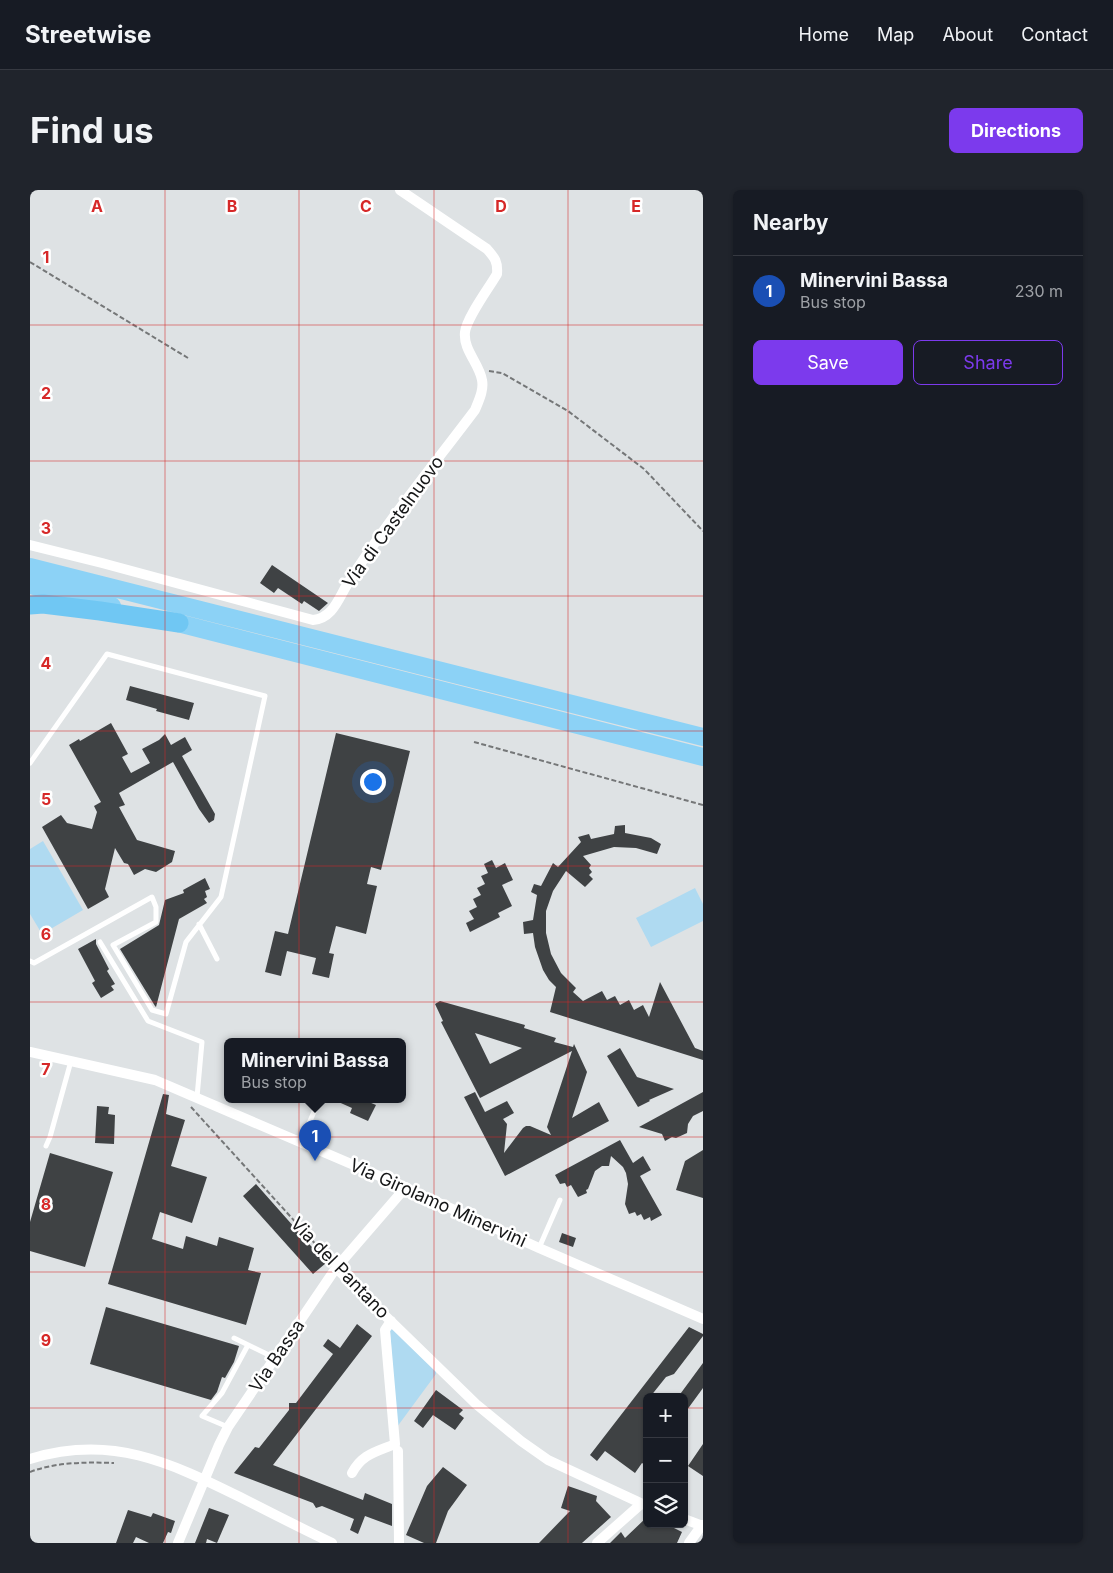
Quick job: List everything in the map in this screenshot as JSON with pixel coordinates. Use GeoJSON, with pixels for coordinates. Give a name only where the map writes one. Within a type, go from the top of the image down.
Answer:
{"type":"FeatureCollection","features":[{"type":"Feature","properties":{"kind":"highway"},"geometry":{"type":"LineString","coordinates":[[30,567],[703,737]]}},
{"type":"Feature","properties":{"kind":"highway"},"geometry":{"type":"LineString","coordinates":[[30,585],[703,757]]}},
{"type":"Feature","properties":{"kind":"highway"},"geometry":{"type":"LineString","coordinates":[[30,605],[43,604],[179,623]]}},
{"type":"Feature","properties":{"kind":"street","name":"Via di Castelnuovo"},"geometry":{"type":"LineString","coordinates":[[30,545],[313,620],[322,619],[331,612],[377,540],[476,410],[481,395],[482,381],[479,370],[465,342],[465,330],[497,274],[498,265],[496,259],[487,249],[400,190]]}},
{"type":"Feature","properties":{"kind":"street"},"geometry":{"type":"LineString","coordinates":[[30,1052],[155,1080],[172,1087]]}},
{"type":"Feature","properties":{"kind":"street","name":"Via Girolamo Minervini"},"geometry":{"type":"LineString","coordinates":[[172,1087],[197,1096],[406,1187],[539,1248],[703,1319]]}},
{"type":"Feature","properties":{"kind":"street","name":"Via Bassa"},"geometry":{"type":"LineString","coordinates":[[178,1543],[228,1427],[336,1268],[406,1187]]}},
{"type":"Feature","properties":{"kind":"street","name":"Via del Pantano"},"geometry":{"type":"LineString","coordinates":[[336,1268],[476,1404],[521,1441],[548,1460],[643,1505]]}},
{"type":"Feature","properties":{"kind":"street"},"geometry":{"type":"LineString","coordinates":[[352,1473],[359,1462],[365,1457],[395,1444],[386,1330],[391,1321]]}},
{"type":"Feature","properties":{"kind":"street"},"geometry":{"type":"LineString","coordinates":[[30,1459],[68,1451],[113,1451],[151,1458],[204,1479],[332,1543]]}},
{"type":"Feature","properties":{"kind":"street"},"geometry":{"type":"LineString","coordinates":[[398,1451],[400,1543]]}},
{"type":"Feature","properties":{"kind":"street"},"geometry":{"type":"LineString","coordinates":[[597,1543],[643,1506]]}},
{"type":"Feature","properties":{"kind":"street"},"geometry":{"type":"LineString","coordinates":[[688,1521],[702,1526],[689,1543]]}},
{"type":"Feature","properties":{"kind":"lane"},"geometry":{"type":"LineString","coordinates":[[30,763],[107,654],[265,696],[221,896],[186,942],[166,1014],[152,1010],[113,945],[156,922],[156,907],[152,898],[34,963],[30,961]]}},
{"type":"Feature","properties":{"kind":"lane"},"geometry":{"type":"LineString","coordinates":[[199,924],[217,959]]}},
{"type":"Feature","properties":{"kind":"lane"},"geometry":{"type":"LineString","coordinates":[[100,942],[148,1021],[202,1042],[197,1096]]}},
{"type":"Feature","properties":{"kind":"lane"},"geometry":{"type":"LineString","coordinates":[[46,1146],[71,1061]]}},
{"type":"Feature","properties":{"kind":"lane"},"geometry":{"type":"LineString","coordinates":[[302,1142],[318,1103]]}},
{"type":"Feature","properties":{"kind":"lane"},"geometry":{"type":"LineString","coordinates":[[539,1248],[560,1200]]}},
{"type":"Feature","properties":{"kind":"lane"},"geometry":{"type":"LineString","coordinates":[[234,1338],[276,1359]]}},
{"type":"Feature","properties":{"kind":"lane"},"geometry":{"type":"LineString","coordinates":[[228,1427],[202,1416],[222,1393],[248,1345]]}},
{"type":"Feature","properties":{"kind":"path"},"geometry":{"type":"LineString","coordinates":[[30,262],[188,358]]}},
{"type":"Feature","properties":{"kind":"path"},"geometry":{"type":"LineString","coordinates":[[479,370],[502,373],[568,411],[644,469],[703,531]]}},
{"type":"Feature","properties":{"kind":"path"},"geometry":{"type":"LineString","coordinates":[[474,742],[703,805]]}},
{"type":"Feature","properties":{"kind":"path","name":"Via del Pantano"},"geometry":{"type":"LineString","coordinates":[[172,1087],[336,1268]]}},
{"type":"Feature","properties":{"kind":"path"},"geometry":{"type":"LineString","coordinates":[[30,1472],[67,1464],[92,1462],[120,1463]]}},
{"type":"Feature","properties":{"kind":"shaded area"},"geometry":{"type":"Polygon","coordinates":[[[43,841],[83,910],[42,934],[30,914],[30,849],[43,841]]]}},
{"type":"Feature","properties":{"kind":"shaded area"},"geometry":{"type":"Polygon","coordinates":[[[695,888],[703,904],[703,921],[651,947],[636,918],[695,888]]]}},
{"type":"Feature","properties":{"kind":"shaded area"},"geometry":{"type":"Polygon","coordinates":[[[393,1329],[436,1369],[436,1374],[397,1427],[390,1330],[393,1329]]]}},
{"type":"Feature","properties":{"kind":"building"},"geometry":{"type":"Polygon","coordinates":[[[272,565],[328,603],[319,611],[304,601],[302,604],[278,588],[274,593],[260,583],[272,565]]]}},
{"type":"Feature","properties":{"kind":"building"},"geometry":{"type":"Polygon","coordinates":[[[130,686],[194,703],[189,720],[126,700],[130,686]]]}},
{"type":"Feature","properties":{"kind":"building"},"geometry":{"type":"Polygon","coordinates":[[[111,723],[128,754],[122,757],[131,773],[150,763],[142,749],[159,740],[165,734],[171,745],[185,737],[192,750],[182,756],[215,814],[214,820],[209,823],[173,762],[119,793],[125,805],[119,807],[137,840],[175,851],[172,862],[156,872],[145,869],[134,875],[115,848],[105,889],[109,897],[88,909],[42,827],[61,815],[67,823],[92,829],[97,812],[94,806],[101,802],[69,745],[79,739],[80,741],[111,723]]]}},
{"type":"Feature","properties":{"kind":"building"},"geometry":{"type":"Polygon","coordinates":[[[336,733],[410,751],[381,870],[371,867],[367,884],[377,886],[366,934],[336,926],[329,953],[334,954],[329,978],[312,974],[316,958],[287,951],[281,976],[265,972],[275,931],[288,934],[336,733]]]}},
{"type":"Feature","properties":{"kind":"building"},"geometry":{"type":"Polygon","coordinates":[[[625,825],[625,833],[651,838],[661,844],[657,854],[636,848],[614,847],[583,856],[591,865],[589,868],[592,872],[589,875],[593,879],[585,887],[566,871],[553,891],[546,911],[546,933],[551,954],[561,973],[576,988],[573,992],[583,1001],[602,991],[607,1000],[615,996],[620,1005],[629,1000],[634,1010],[643,1005],[649,1017],[660,982],[695,1048],[703,1051],[703,1060],[550,1012],[556,987],[543,970],[535,947],[533,933],[524,934],[523,922],[533,920],[537,895],[531,892],[534,884],[541,886],[553,863],[558,867],[581,842],[578,837],[589,834],[591,839],[614,834],[615,826],[625,825]]]}},
{"type":"Feature","properties":{"kind":"building"},"geometry":{"type":"Polygon","coordinates":[[[492,860],[496,868],[505,863],[513,880],[502,885],[512,906],[498,913],[500,917],[470,932],[466,923],[474,919],[469,911],[477,907],[473,899],[481,895],[477,888],[485,884],[481,876],[488,873],[484,864],[492,860]]]}},
{"type":"Feature","properties":{"kind":"building"},"geometry":{"type":"Polygon","coordinates":[[[205,878],[210,889],[205,891],[207,897],[204,899],[207,903],[179,919],[156,1007],[120,949],[159,925],[165,900],[184,893],[183,890],[205,878]]]}},
{"type":"Feature","properties":{"kind":"building"},"geometry":{"type":"Polygon","coordinates":[[[96,939],[96,944],[109,969],[107,971],[115,984],[111,986],[114,990],[101,998],[92,983],[95,981],[78,949],[96,939]]]}},
{"type":"Feature","properties":{"kind":"building"},"geometry":{"type":"Polygon","coordinates":[[[440,1001],[525,1025],[524,1028],[556,1038],[554,1042],[573,1047],[574,1044],[587,1072],[572,1118],[599,1102],[609,1121],[505,1176],[464,1097],[475,1092],[485,1112],[507,1101],[514,1113],[503,1119],[507,1124],[504,1153],[526,1126],[551,1135],[547,1127],[572,1051],[480,1098],[441,1022],[443,1021],[435,1004],[440,1001]],[[475,1033],[490,1064],[522,1048],[475,1033]]]}},
{"type":"Feature","properties":{"kind":"building"},"geometry":{"type":"Polygon","coordinates":[[[620,1048],[637,1077],[674,1089],[638,1107],[607,1056],[620,1048]]]}},
{"type":"Feature","properties":{"kind":"building"},"geometry":{"type":"Polygon","coordinates":[[[703,1092],[703,1111],[693,1116],[688,1124],[687,1133],[665,1141],[662,1134],[639,1127],[703,1092]]]}},
{"type":"Feature","properties":{"kind":"building"},"geometry":{"type":"Polygon","coordinates":[[[163,1094],[169,1095],[166,1114],[185,1120],[171,1166],[207,1177],[192,1223],[160,1212],[152,1239],[183,1249],[186,1236],[217,1246],[219,1237],[254,1248],[248,1270],[261,1273],[246,1325],[108,1284],[163,1094]]]}},
{"type":"Feature","properties":{"kind":"building"},"geometry":{"type":"Polygon","coordinates":[[[341,1103],[371,1103],[376,1105],[368,1121],[350,1113],[352,1108],[341,1103]]]}},
{"type":"Feature","properties":{"kind":"building"},"geometry":{"type":"Polygon","coordinates":[[[97,1106],[109,1107],[108,1114],[115,1115],[114,1144],[95,1143],[97,1106]]]}},
{"type":"Feature","properties":{"kind":"building"},"geometry":{"type":"Polygon","coordinates":[[[620,1140],[633,1163],[643,1156],[651,1170],[640,1176],[662,1215],[651,1221],[650,1217],[644,1220],[641,1214],[637,1216],[635,1212],[629,1214],[625,1204],[628,1184],[626,1173],[623,1167],[611,1156],[609,1166],[602,1166],[595,1171],[586,1190],[587,1193],[578,1197],[571,1185],[567,1187],[565,1183],[560,1184],[555,1175],[620,1140]]]}},
{"type":"Feature","properties":{"kind":"building"},"geometry":{"type":"Polygon","coordinates":[[[703,1150],[703,1198],[676,1190],[685,1161],[703,1150]]]}},
{"type":"Feature","properties":{"kind":"building"},"geometry":{"type":"Polygon","coordinates":[[[50,1153],[113,1172],[85,1267],[30,1251],[30,1222],[50,1153]]]}},
{"type":"Feature","properties":{"kind":"building"},"geometry":{"type":"Polygon","coordinates":[[[256,1184],[326,1263],[313,1274],[243,1196],[256,1184]]]}},
{"type":"Feature","properties":{"kind":"building"},"geometry":{"type":"Polygon","coordinates":[[[562,1233],[576,1238],[573,1247],[559,1242],[562,1233]]]}},
{"type":"Feature","properties":{"kind":"building"},"geometry":{"type":"Polygon","coordinates":[[[106,1307],[239,1346],[234,1362],[225,1378],[222,1377],[217,1392],[211,1400],[90,1364],[106,1307]]]}},
{"type":"Feature","properties":{"kind":"building"},"geometry":{"type":"Polygon","coordinates":[[[357,1324],[372,1336],[273,1465],[363,1500],[365,1493],[392,1504],[392,1526],[365,1516],[358,1534],[350,1530],[354,1519],[322,1506],[316,1508],[313,1503],[234,1473],[255,1447],[259,1448],[289,1410],[289,1403],[296,1403],[333,1354],[323,1346],[328,1339],[340,1348],[357,1324]]]}},
{"type":"Feature","properties":{"kind":"building"},"geometry":{"type":"Polygon","coordinates":[[[689,1327],[703,1334],[674,1374],[666,1377],[653,1393],[643,1393],[643,1464],[635,1473],[605,1451],[597,1461],[590,1455],[689,1327]]]}},
{"type":"Feature","properties":{"kind":"building"},"geometry":{"type":"Polygon","coordinates":[[[703,1363],[703,1388],[688,1409],[688,1393],[681,1393],[703,1363]]]}},
{"type":"Feature","properties":{"kind":"building"},"geometry":{"type":"Polygon","coordinates":[[[436,1390],[463,1410],[459,1414],[464,1418],[455,1430],[433,1415],[423,1428],[414,1421],[436,1390]]]}},
{"type":"Feature","properties":{"kind":"building"},"geometry":{"type":"Polygon","coordinates":[[[703,1444],[703,1476],[688,1466],[703,1444]]]}},
{"type":"Feature","properties":{"kind":"building"},"geometry":{"type":"Polygon","coordinates":[[[443,1467],[467,1485],[448,1511],[436,1543],[424,1543],[406,1535],[427,1486],[443,1467]]]}},
{"type":"Feature","properties":{"kind":"building"},"geometry":{"type":"Polygon","coordinates":[[[568,1486],[597,1496],[596,1501],[611,1517],[582,1543],[539,1543],[570,1511],[561,1508],[568,1486]]]}},
{"type":"Feature","properties":{"kind":"building"},"geometry":{"type":"Polygon","coordinates":[[[209,1508],[229,1515],[217,1543],[207,1539],[206,1543],[195,1543],[209,1508]]]}},
{"type":"Feature","properties":{"kind":"building"},"geometry":{"type":"Polygon","coordinates":[[[128,1510],[151,1517],[153,1513],[175,1521],[171,1533],[168,1532],[163,1543],[149,1543],[136,1537],[133,1543],[116,1543],[128,1510]]]}},
{"type":"Feature","properties":{"kind":"building"},"geometry":{"type":"Polygon","coordinates":[[[643,1521],[643,1528],[674,1528],[682,1532],[677,1543],[610,1543],[621,1532],[625,1538],[643,1521]]]}},
{"type":"Feature","properties":{"kind":"place","name":"Minervini Bassa"},"geometry":{"type":"Point","coordinates":[315,1161]}}]}
